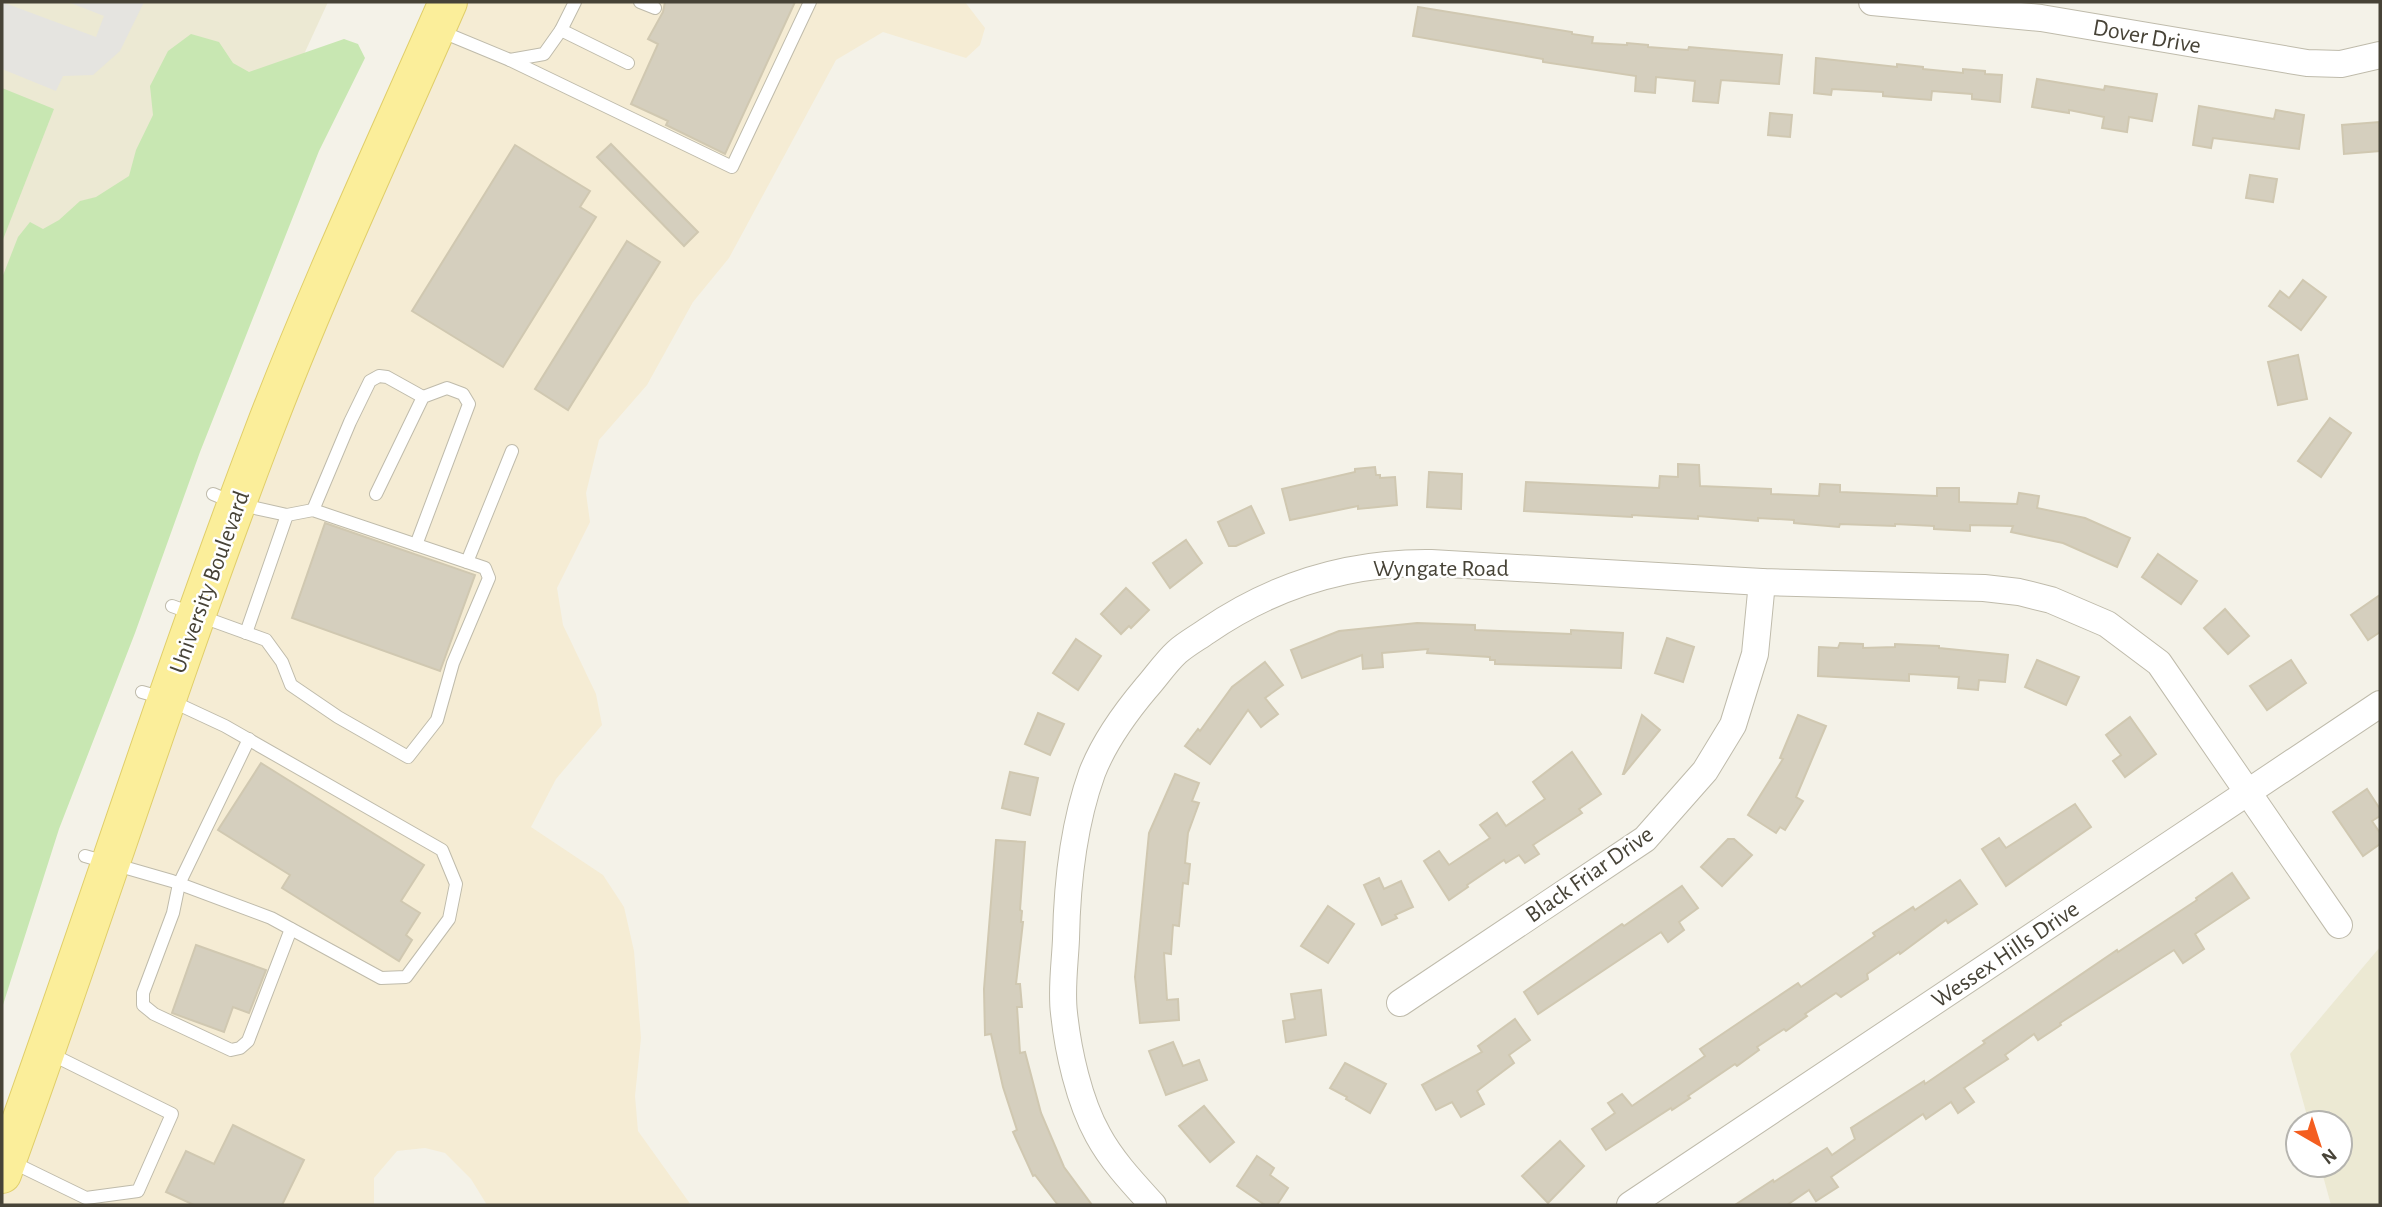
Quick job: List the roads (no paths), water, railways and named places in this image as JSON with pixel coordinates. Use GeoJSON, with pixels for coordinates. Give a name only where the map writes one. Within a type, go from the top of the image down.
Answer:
{"type":"FeatureCollection","features":[{"type":"Feature","properties":{"kind":"main road","name":"University Boulevard"},"geometry":{"type":"LineString","coordinates":[[2,1097],[98,860],[225,499],[238,425],[301,272],[435,11]]}},
{"type":"Feature","properties":{"kind":"main road","name":"University Boulevard"},"geometry":{"type":"LineString","coordinates":[[4,1167],[45,1052],[98,860]]}},
{"type":"Feature","properties":{"kind":"street","name":"Dover Drive"},"geometry":{"type":"LineString","coordinates":[[1872,2],[2041,18],[2307,62],[2341,64],[2380,55]]}},
{"type":"Feature","properties":{"kind":"street","name":"Wyngate Road"},"geometry":{"type":"LineString","coordinates":[[1153,1205],[1124,1173],[1097,1134],[1079,1087],[1063,1011],[1066,918],[1075,827],[1093,771],[1123,715],[1177,652],[1234,612],[1313,578],[1356,568],[1398,563],[1762,582],[1984,587],[2051,600],[2107,624],[2159,663],[2339,925]]}},
{"type":"Feature","properties":{"kind":"street","name":"Black Friar Drive"},"geometry":{"type":"LineString","coordinates":[[1400,1003],[1645,839],[1673,808],[1704,771],[1732,725],[1755,654],[1762,582]]}},
{"type":"Feature","properties":{"kind":"street","name":"Wessex Hills Drive"},"geometry":{"type":"LineString","coordinates":[[1630,1205],[2380,704]]}},
{"type":"Feature","properties":{"kind":"lane"},"geometry":{"type":"LineString","coordinates":[[510,60],[544,54],[561,30],[575,2]]}},
{"type":"Feature","properties":{"kind":"lane"},"geometry":{"type":"LineString","coordinates":[[640,2],[655,8]]}},
{"type":"Feature","properties":{"kind":"lane"},"geometry":{"type":"LineString","coordinates":[[435,11],[510,60],[732,167],[810,2]]}},
{"type":"Feature","properties":{"kind":"lane"},"geometry":{"type":"LineString","coordinates":[[561,30],[628,63]]}},
{"type":"Feature","properties":{"kind":"lane"},"geometry":{"type":"LineString","coordinates":[[313,510],[370,381],[379,376],[387,377],[423,397]]}},
{"type":"Feature","properties":{"kind":"lane"},"geometry":{"type":"LineString","coordinates":[[376,494],[423,397],[447,388],[463,394],[469,404],[416,545]]}},
{"type":"Feature","properties":{"kind":"lane"},"geometry":{"type":"LineString","coordinates":[[467,562],[512,451]]}},
{"type":"Feature","properties":{"kind":"lane"},"geometry":{"type":"LineString","coordinates":[[184,611],[265,640],[282,662],[291,685],[338,717],[408,757],[437,720],[453,663],[489,578],[485,568],[313,510],[287,515],[225,499]]}},
{"type":"Feature","properties":{"kind":"lane"},"geometry":{"type":"LineString","coordinates":[[246,633],[287,515]]}},
{"type":"Feature","properties":{"kind":"lane"},"geometry":{"type":"LineString","coordinates":[[98,860],[179,884],[271,918],[381,978],[406,977],[449,919],[456,884],[442,850],[225,726],[155,696]]}},
{"type":"Feature","properties":{"kind":"lane"},"geometry":{"type":"LineString","coordinates":[[249,739],[179,884],[173,913],[143,993],[143,1005],[154,1014],[231,1050],[240,1048],[248,1041],[291,929]]}},
{"type":"Feature","properties":{"kind":"lane"},"geometry":{"type":"LineString","coordinates":[[4,1167],[86,1198],[138,1192],[172,1114],[45,1052]]}}]}
